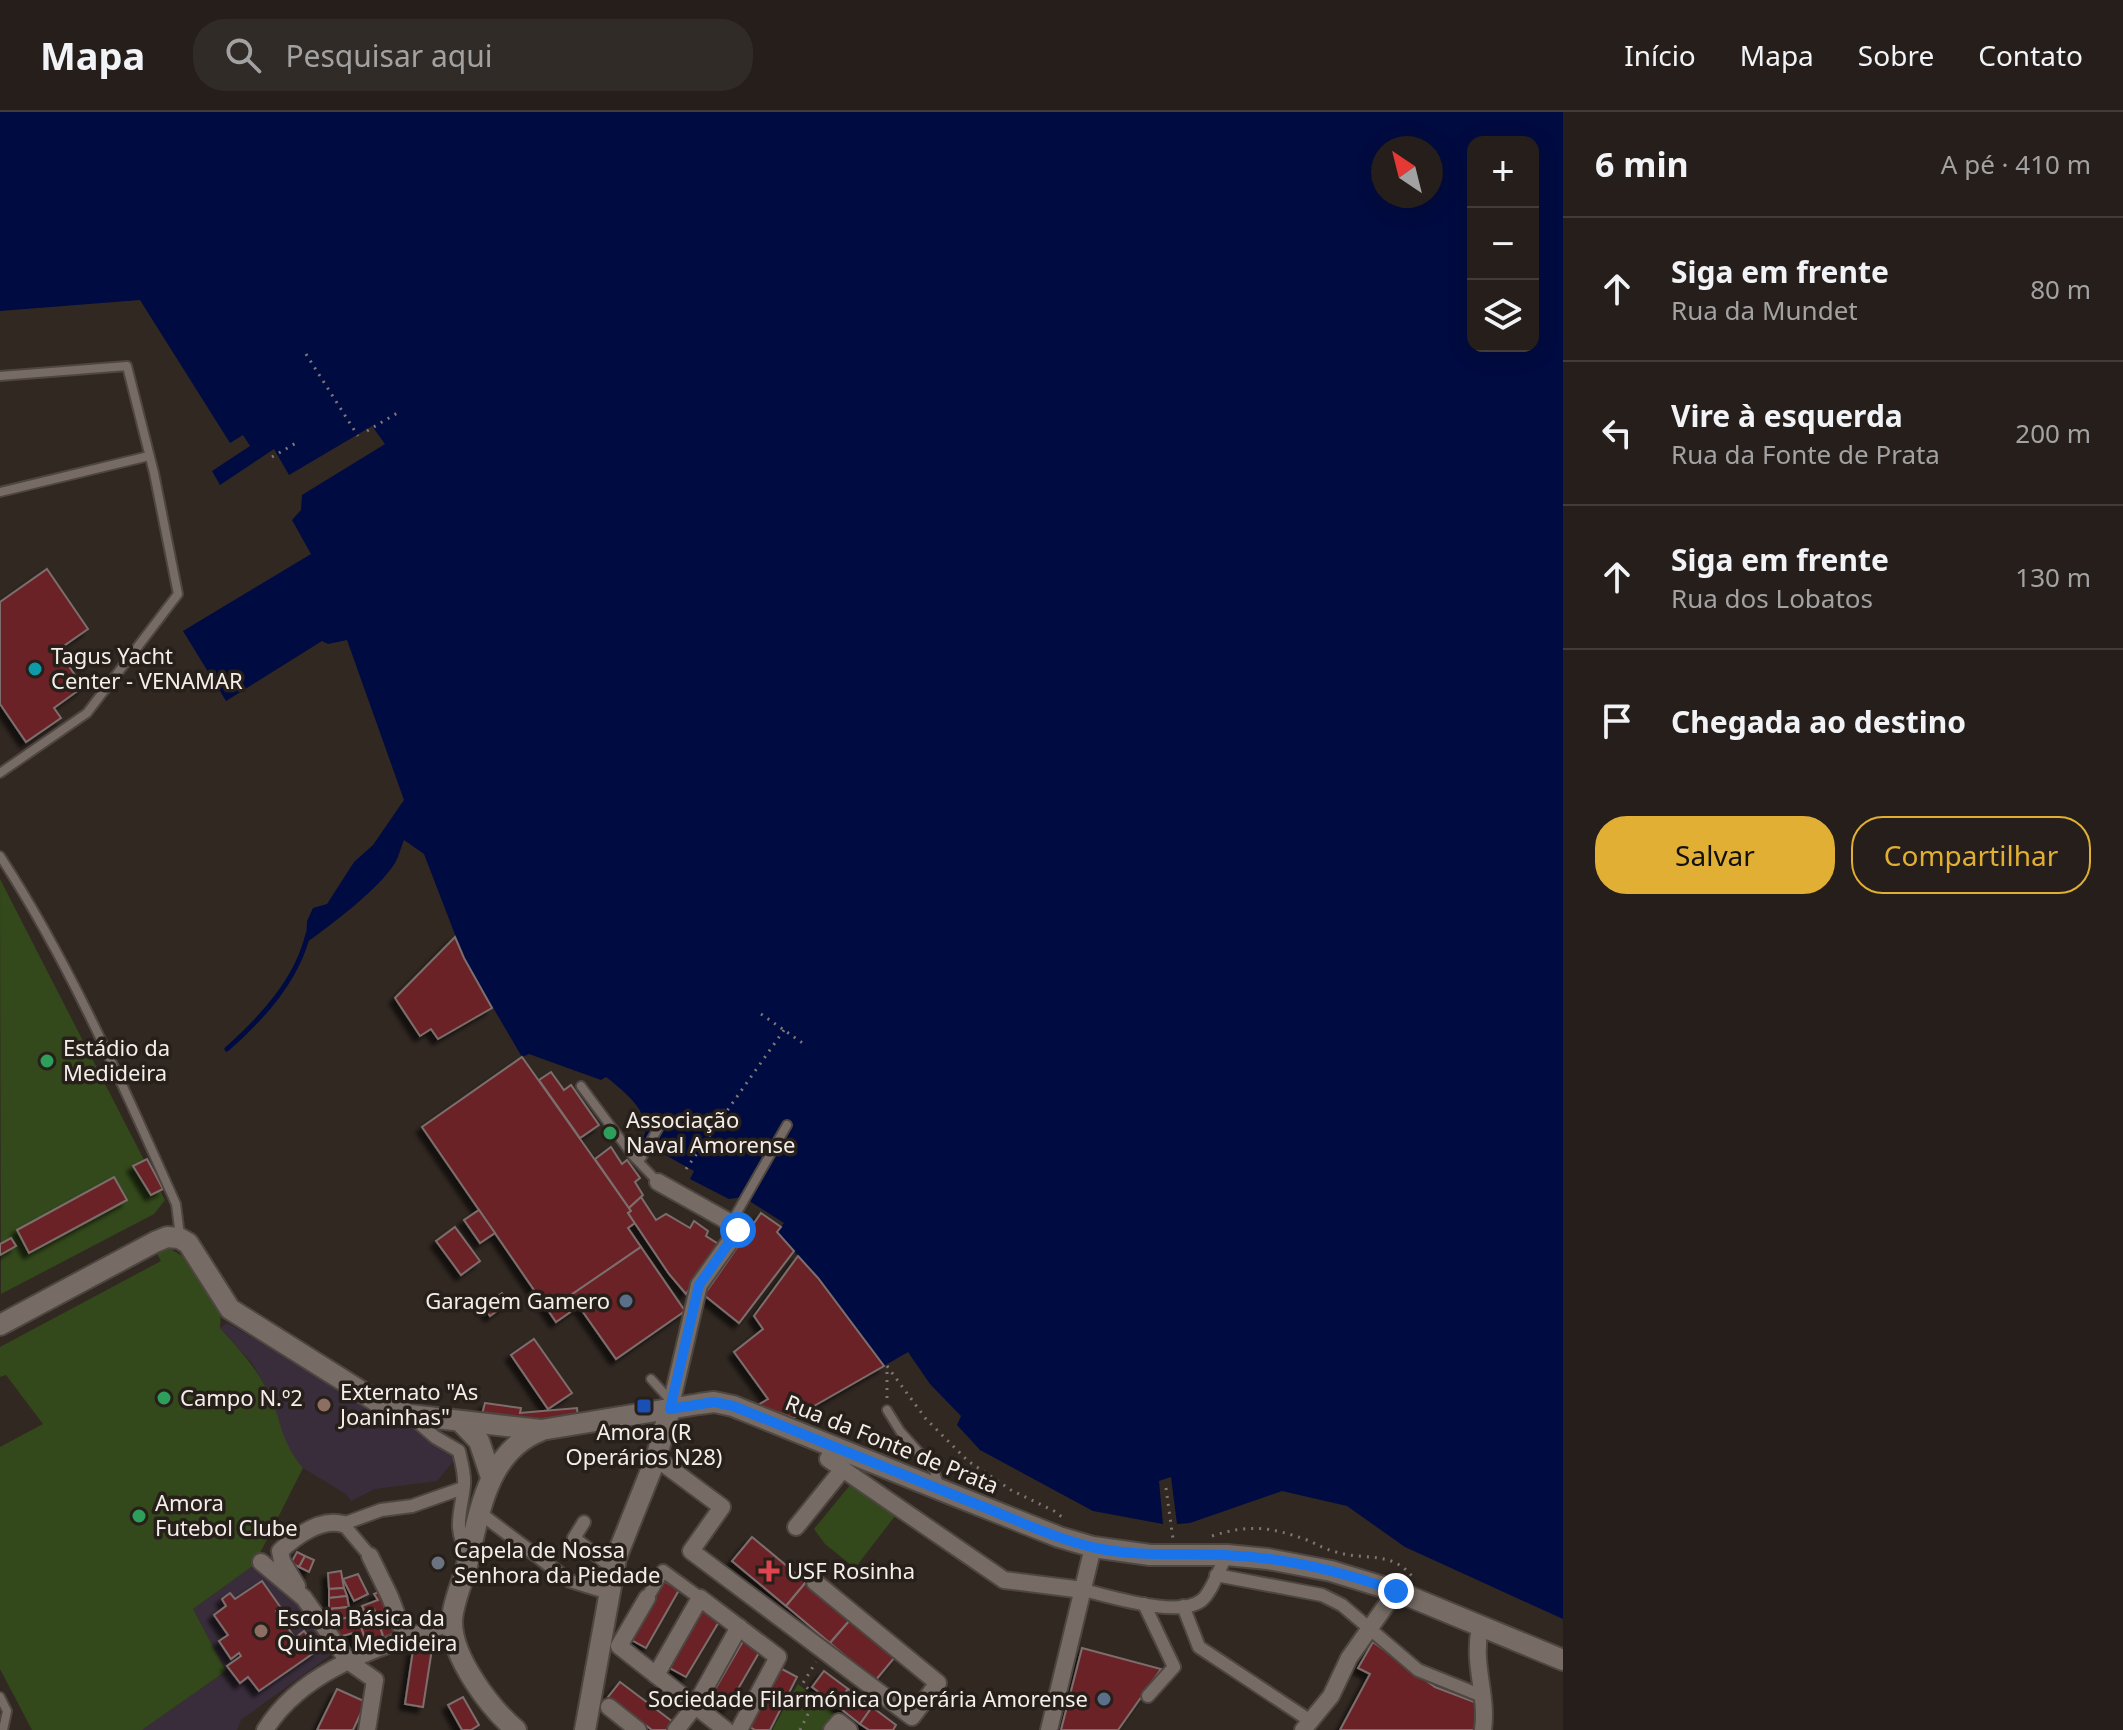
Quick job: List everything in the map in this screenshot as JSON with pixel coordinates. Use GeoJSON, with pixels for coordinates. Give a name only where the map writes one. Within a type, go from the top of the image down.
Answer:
{"type":"FeatureCollection","features":[{"type":"Feature","properties":{"kind":"street"},"geometry":{"type":"LineString","coordinates":[[585,1730],[616,1558],[656,1458],[699,1285],[738,1230],[731,1223],[658,1182]]}},
{"type":"Feature","properties":{"kind":"street"},"geometry":{"type":"LineString","coordinates":[[0,1325],[155,1242],[167,1237],[179,1238],[197,1252],[230,1309],[381,1404],[410,1415],[541,1430]]}},
{"type":"Feature","properties":{"kind":"street","name":"Rua da Fonte de Prata"},"geometry":{"type":"LineString","coordinates":[[541,1430],[671,1405],[714,1402],[733,1406],[1059,1537],[1093,1547],[1150,1555],[1227,1555],[1331,1571],[1396,1591],[1563,1660]]}},
{"type":"Feature","properties":{"kind":"street"},"geometry":{"type":"LineString","coordinates":[[410,1415],[435,1437],[459,1451],[463,1488],[458,1510],[461,1542],[469,1555]]}},
{"type":"Feature","properties":{"kind":"street"},"geometry":{"type":"LineString","coordinates":[[460,1421],[479,1441],[491,1477]]}},
{"type":"Feature","properties":{"kind":"street"},"geometry":{"type":"LineString","coordinates":[[516,1730],[500,1716],[461,1657],[452,1622],[491,1477],[515,1444],[541,1430]]}},
{"type":"Feature","properties":{"kind":"street"},"geometry":{"type":"LineString","coordinates":[[836,1447],[828,1459],[1004,1580],[1083,1590],[1144,1604],[1194,1605],[1205,1597],[1227,1555]]}},
{"type":"Feature","properties":{"kind":"street"},"geometry":{"type":"LineString","coordinates":[[656,1458],[722,1507],[691,1551],[912,1717],[938,1683],[815,1582]]}},
{"type":"Feature","properties":{"kind":"street"},"geometry":{"type":"LineString","coordinates":[[796,1527],[843,1469]]}},
{"type":"Feature","properties":{"kind":"street"},"geometry":{"type":"LineString","coordinates":[[367,1730],[375,1680],[348,1661],[304,1598],[282,1561],[280,1551],[291,1540],[331,1521],[343,1524],[381,1510],[412,1506],[463,1488]]}},
{"type":"Feature","properties":{"kind":"street"},"geometry":{"type":"LineString","coordinates":[[480,1513],[570,1581],[609,1593]]}},
{"type":"Feature","properties":{"kind":"street"},"geometry":{"type":"LineString","coordinates":[[584,1522],[574,1538],[614,1569]]}},
{"type":"Feature","properties":{"kind":"street"},"geometry":{"type":"LineString","coordinates":[[343,1524],[370,1556],[406,1639]]}},
{"type":"Feature","properties":{"kind":"street"},"geometry":{"type":"LineString","coordinates":[[1049,1730],[1093,1547]]}},
{"type":"Feature","properties":{"kind":"street"},"geometry":{"type":"LineString","coordinates":[[261,1562],[304,1598]]}},
{"type":"Feature","properties":{"kind":"street"},"geometry":{"type":"LineString","coordinates":[[726,1730],[619,1646],[663,1571],[778,1657],[739,1730]]}},
{"type":"Feature","properties":{"kind":"street"},"geometry":{"type":"LineString","coordinates":[[1216,1575],[1322,1595],[1342,1605],[1418,1670],[1482,1696]]}},
{"type":"Feature","properties":{"kind":"street"},"geometry":{"type":"LineString","coordinates":[[1183,1606],[1199,1647],[1308,1726],[1331,1696],[1349,1658],[1396,1591]]}},
{"type":"Feature","properties":{"kind":"street"},"geometry":{"type":"LineString","coordinates":[[656,1675],[700,1598]]}},
{"type":"Feature","properties":{"kind":"street"},"geometry":{"type":"LineString","coordinates":[[1144,1604],[1174,1667],[1148,1696]]}},
{"type":"Feature","properties":{"kind":"street"},"geometry":{"type":"LineString","coordinates":[[265,1730],[310,1681],[348,1661],[452,1622]]}},
{"type":"Feature","properties":{"kind":"street"},"geometry":{"type":"LineString","coordinates":[[676,1730],[695,1706],[739,1627]]}},
{"type":"Feature","properties":{"kind":"street"},"geometry":{"type":"LineString","coordinates":[[1480,1628],[1476,1648],[1485,1716],[1483,1730]]}},
{"type":"Feature","properties":{"kind":"street"},"geometry":{"type":"LineString","coordinates":[[609,1707],[638,1730]]}},
{"type":"Feature","properties":{"kind":"street"},"geometry":{"type":"LineString","coordinates":[[832,1730],[839,1722],[849,1730]]}},
{"type":"Feature","properties":{"kind":"lane"},"geometry":{"type":"LineString","coordinates":[[0,376],[127,366],[178,594],[87,713],[0,773]]}},
{"type":"Feature","properties":{"kind":"lane"},"geometry":{"type":"LineString","coordinates":[[0,492],[149,456]]}},
{"type":"Feature","properties":{"kind":"lane"},"geometry":{"type":"LineString","coordinates":[[0,856],[95,1023],[176,1204],[179,1238]]}},
{"type":"Feature","properties":{"kind":"lane"},"geometry":{"type":"LineString","coordinates":[[581,1086],[658,1182]]}},
{"type":"Feature","properties":{"kind":"lane"},"geometry":{"type":"LineString","coordinates":[[639,1162],[660,1125]]}},
{"type":"Feature","properties":{"kind":"lane"},"geometry":{"type":"LineString","coordinates":[[731,1223],[787,1125]]}},
{"type":"Feature","properties":{"kind":"lane"},"geometry":{"type":"LineString","coordinates":[[651,1379],[671,1405]]}},
{"type":"Feature","properties":{"kind":"lane"},"geometry":{"type":"LineString","coordinates":[[887,1410],[900,1431],[933,1468],[941,1490]]}},
{"type":"Feature","properties":{"kind":"lane"},"geometry":{"type":"LineString","coordinates":[[0,1697],[7,1711],[3,1730]]}},
{"type":"Feature","properties":{"kind":"path"},"geometry":{"type":"LineString","coordinates":[[306,354],[358,436]]}},
{"type":"Feature","properties":{"kind":"path"},"geometry":{"type":"LineString","coordinates":[[367,431],[399,412]]}},
{"type":"Feature","properties":{"kind":"path"},"geometry":{"type":"LineString","coordinates":[[272,457],[296,443]]}},
{"type":"Feature","properties":{"kind":"path"},"geometry":{"type":"LineString","coordinates":[[761,1014],[804,1044]]}},
{"type":"Feature","properties":{"kind":"path"},"geometry":{"type":"LineString","coordinates":[[686,1169],[784,1030]]}},
{"type":"Feature","properties":{"kind":"path"},"geometry":{"type":"LineString","coordinates":[[887,1410],[887,1366],[926,1419],[968,1461],[1069,1523]]}},
{"type":"Feature","properties":{"kind":"path"},"geometry":{"type":"LineString","coordinates":[[1166,1488],[1172,1543],[1183,1542]]}},
{"type":"Feature","properties":{"kind":"path"},"geometry":{"type":"LineString","coordinates":[[1210,1537],[1248,1527],[1265,1528],[1334,1552],[1385,1558],[1399,1563],[1416,1581]]}},
{"type":"Feature","properties":{"kind":"path"},"geometry":{"type":"LineString","coordinates":[[800,1730],[816,1698],[803,1683],[824,1651]]}},
{"type":"Feature","properties":{"kind":"shaded area"},"geometry":{"type":"Polygon","coordinates":[[[0,112],[1563,112],[1563,1619],[1405,1547],[1347,1506],[1282,1491],[1190,1523],[1177,1524],[1171,1477],[1159,1481],[1163,1524],[1093,1511],[980,1450],[957,1425],[961,1416],[930,1384],[908,1352],[884,1366],[818,1278],[777,1232],[784,1223],[743,1197],[729,1199],[690,1179],[694,1171],[642,1142],[646,1125],[643,1116],[629,1097],[606,1077],[601,1080],[529,1054],[522,1057],[464,958],[424,854],[404,840],[395,863],[378,884],[306,943],[307,921],[313,908],[327,904],[354,862],[373,845],[404,800],[347,640],[328,644],[322,641],[226,701],[183,631],[311,554],[292,520],[301,510],[302,495],[385,444],[372,426],[289,475],[274,449],[220,485],[212,471],[250,446],[243,435],[230,443],[140,300],[0,311],[0,112]]]}},
{"type":"Feature","properties":{"kind":"shaded area","name":"Externato \"As Joaninhas\""},"geometry":{"type":"Polygon","coordinates":[[[227,1323],[453,1451],[455,1459],[437,1481],[375,1489],[351,1501],[346,1494],[303,1468],[288,1450],[271,1396],[252,1363],[220,1328],[227,1323]]]}},
{"type":"Feature","properties":{"kind":"shaded area","name":"Escola Básica da Quinta Medideira"},"geometry":{"type":"Polygon","coordinates":[[[254,1565],[294,1600],[332,1654],[241,1720],[237,1730],[142,1730],[226,1671],[193,1609],[254,1565]]]}},
{"type":"Feature","properties":{"kind":"green space","name":"Estádio da Medideira"},"geometry":{"type":"Polygon","coordinates":[[[0,879],[144,1160],[147,1159],[165,1200],[154,1214],[1,1294],[0,879]]]}},
{"type":"Feature","properties":{"kind":"green space","name":"Amora Futebol Clube"},"geometry":{"type":"Polygon","coordinates":[[[169,1248],[182,1256],[221,1311],[220,1328],[247,1359],[264,1385],[285,1439],[303,1468],[254,1565],[193,1609],[226,1671],[142,1730],[32,1730],[0,1669],[0,1447],[43,1424],[6,1375],[0,1377],[0,1347],[161,1261],[155,1250],[169,1248]]]}},
{"type":"Feature","properties":{"kind":"green space"},"geometry":{"type":"Polygon","coordinates":[[[851,1484],[895,1516],[855,1568],[825,1544],[814,1529],[851,1484]]]}},
{"type":"Feature","properties":{"kind":"green space"},"geometry":{"type":"Polygon","coordinates":[[[798,1684],[838,1716],[825,1730],[772,1730],[798,1684]]]}},
{"type":"Feature","properties":{"kind":"building","name":"Tagus Yacht Center - VENAMAR"},"geometry":{"type":"Polygon","coordinates":[[[47,569],[88,629],[58,650],[83,687],[54,708],[61,718],[26,742],[0,704],[0,602],[47,569]]]}},
{"type":"Feature","properties":{"kind":"building"},"geometry":{"type":"Polygon","coordinates":[[[455,937],[492,1008],[438,1039],[431,1029],[420,1036],[395,998],[455,937]]]}},
{"type":"Feature","properties":{"kind":"building"},"geometry":{"type":"Polygon","coordinates":[[[522,1057],[631,1211],[628,1213],[635,1223],[628,1228],[641,1247],[571,1295],[579,1306],[556,1322],[422,1127],[522,1057]]]}},
{"type":"Feature","properties":{"kind":"building"},"geometry":{"type":"Polygon","coordinates":[[[551,1072],[564,1090],[571,1085],[599,1125],[580,1138],[539,1080],[551,1072]]]}},
{"type":"Feature","properties":{"kind":"building"},"geometry":{"type":"Polygon","coordinates":[[[611,1147],[622,1164],[627,1160],[640,1178],[635,1182],[643,1195],[629,1208],[595,1159],[611,1147]]]}},
{"type":"Feature","properties":{"kind":"building"},"geometry":{"type":"Polygon","coordinates":[[[147,1159],[163,1189],[151,1195],[133,1166],[147,1159]]]}},
{"type":"Feature","properties":{"kind":"building"},"geometry":{"type":"Polygon","coordinates":[[[114,1177],[127,1200],[29,1253],[17,1230],[114,1177]]]}},
{"type":"Feature","properties":{"kind":"building"},"geometry":{"type":"Polygon","coordinates":[[[641,1197],[656,1220],[666,1214],[690,1228],[694,1221],[708,1231],[706,1236],[720,1245],[686,1294],[628,1213],[641,1197]]]}},
{"type":"Feature","properties":{"kind":"building"},"geometry":{"type":"Polygon","coordinates":[[[479,1210],[495,1233],[480,1243],[464,1220],[479,1210]]]}},
{"type":"Feature","properties":{"kind":"building"},"geometry":{"type":"Polygon","coordinates":[[[761,1213],[781,1227],[777,1232],[794,1251],[739,1323],[704,1295],[761,1213]]]}},
{"type":"Feature","properties":{"kind":"building"},"geometry":{"type":"Polygon","coordinates":[[[455,1227],[480,1261],[461,1275],[436,1241],[455,1227]]]}},
{"type":"Feature","properties":{"kind":"building"},"geometry":{"type":"Polygon","coordinates":[[[11,1238],[16,1246],[0,1255],[0,1244],[11,1238]]]}},
{"type":"Feature","properties":{"kind":"building","name":"Garagem Gamero"},"geometry":{"type":"Polygon","coordinates":[[[641,1247],[685,1311],[616,1359],[571,1295],[641,1247]]]}},
{"type":"Feature","properties":{"kind":"building"},"geometry":{"type":"Polygon","coordinates":[[[798,1256],[884,1366],[793,1418],[758,1405],[768,1399],[734,1352],[763,1329],[754,1316],[798,1256]]]}},
{"type":"Feature","properties":{"kind":"building"},"geometry":{"type":"Polygon","coordinates":[[[502,1293],[509,1302],[490,1316],[483,1306],[502,1293]]]}},
{"type":"Feature","properties":{"kind":"building"},"geometry":{"type":"Polygon","coordinates":[[[534,1339],[572,1393],[548,1409],[511,1355],[534,1339]]]}},
{"type":"Feature","properties":{"kind":"building"},"geometry":{"type":"Polygon","coordinates":[[[485,1403],[521,1408],[520,1413],[577,1408],[578,1418],[527,1424],[481,1418],[485,1403]]]}},
{"type":"Feature","properties":{"kind":"building"},"geometry":{"type":"Polygon","coordinates":[[[752,1537],[806,1582],[786,1606],[732,1561],[752,1537]]]}},
{"type":"Feature","properties":{"kind":"building"},"geometry":{"type":"Polygon","coordinates":[[[297,1552],[305,1556],[299,1567],[291,1563],[297,1552]]]}},
{"type":"Feature","properties":{"kind":"building"},"geometry":{"type":"Polygon","coordinates":[[[305,1556],[314,1560],[309,1572],[299,1567],[305,1556]]]}},
{"type":"Feature","properties":{"kind":"building"},"geometry":{"type":"Polygon","coordinates":[[[341,1571],[344,1588],[329,1589],[328,1573],[341,1571]]]}},
{"type":"Feature","properties":{"kind":"building"},"geometry":{"type":"Polygon","coordinates":[[[358,1574],[368,1594],[354,1601],[343,1579],[358,1574]]]}},
{"type":"Feature","properties":{"kind":"building"},"geometry":{"type":"Polygon","coordinates":[[[662,1580],[679,1590],[646,1648],[628,1638],[662,1580]]]}},
{"type":"Feature","properties":{"kind":"building"},"geometry":{"type":"Polygon","coordinates":[[[262,1581],[281,1608],[276,1611],[295,1638],[304,1631],[318,1650],[259,1691],[248,1677],[240,1683],[227,1666],[241,1656],[239,1653],[231,1659],[219,1641],[228,1635],[214,1615],[226,1606],[222,1599],[230,1593],[235,1599],[262,1581]]]}},
{"type":"Feature","properties":{"kind":"building"},"geometry":{"type":"Polygon","coordinates":[[[806,1582],[850,1620],[830,1643],[786,1606],[806,1582]]]}},
{"type":"Feature","properties":{"kind":"building"},"geometry":{"type":"Polygon","coordinates":[[[344,1588],[347,1596],[329,1598],[329,1589],[344,1588]]]}},
{"type":"Feature","properties":{"kind":"building"},"geometry":{"type":"Polygon","coordinates":[[[381,1591],[390,1615],[386,1617],[384,1611],[376,1614],[374,1609],[357,1615],[357,1612],[364,1610],[362,1606],[378,1600],[374,1594],[381,1591]]]}},
{"type":"Feature","properties":{"kind":"building"},"geometry":{"type":"Polygon","coordinates":[[[347,1596],[349,1607],[329,1609],[329,1598],[347,1596]]]}},
{"type":"Feature","properties":{"kind":"building"},"geometry":{"type":"Polygon","coordinates":[[[349,1607],[353,1616],[330,1622],[329,1609],[349,1607]]]}},
{"type":"Feature","properties":{"kind":"building"},"geometry":{"type":"Polygon","coordinates":[[[374,1609],[384,1639],[367,1645],[357,1615],[374,1609]]]}},
{"type":"Feature","properties":{"kind":"building"},"geometry":{"type":"Polygon","coordinates":[[[702,1609],[720,1620],[686,1677],[668,1667],[702,1609]]]}},
{"type":"Feature","properties":{"kind":"building"},"geometry":{"type":"Polygon","coordinates":[[[357,1615],[367,1645],[358,1647],[353,1633],[339,1637],[330,1622],[357,1615]]]}},
{"type":"Feature","properties":{"kind":"building"},"geometry":{"type":"Polygon","coordinates":[[[390,1615],[397,1635],[384,1639],[378,1620],[390,1615]]]}},
{"type":"Feature","properties":{"kind":"building"},"geometry":{"type":"Polygon","coordinates":[[[850,1620],[895,1657],[875,1681],[830,1643],[850,1620]]]}},
{"type":"Feature","properties":{"kind":"building"},"geometry":{"type":"Polygon","coordinates":[[[743,1641],[760,1651],[727,1708],[710,1698],[743,1641]]]}},
{"type":"Feature","properties":{"kind":"building"},"geometry":{"type":"Polygon","coordinates":[[[1373,1642],[1435,1687],[1477,1703],[1479,1730],[1340,1730],[1370,1674],[1358,1668],[1373,1642]]]}},
{"type":"Feature","properties":{"kind":"building","name":"Sociedade Filarmónica Operária Amorense"},"geometry":{"type":"Polygon","coordinates":[[[1082,1648],[1161,1669],[1118,1730],[1061,1730],[1082,1648]]]}},
{"type":"Feature","properties":{"kind":"building"},"geometry":{"type":"Polygon","coordinates":[[[432,1649],[423,1707],[405,1704],[413,1650],[432,1649]]]}},
{"type":"Feature","properties":{"kind":"building"},"geometry":{"type":"Polygon","coordinates":[[[780,1668],[797,1677],[770,1730],[755,1730],[750,1727],[780,1668]]]}},
{"type":"Feature","properties":{"kind":"building"},"geometry":{"type":"Polygon","coordinates":[[[824,1671],[848,1689],[836,1705],[812,1687],[824,1671]]]}},
{"type":"Feature","properties":{"kind":"building"},"geometry":{"type":"Polygon","coordinates":[[[620,1682],[673,1722],[667,1730],[652,1730],[608,1697],[620,1682]]]}},
{"type":"Feature","properties":{"kind":"building"},"geometry":{"type":"Polygon","coordinates":[[[337,1689],[366,1702],[353,1730],[317,1730],[337,1689]]]}},
{"type":"Feature","properties":{"kind":"building"},"geometry":{"type":"Polygon","coordinates":[[[848,1689],[872,1707],[860,1724],[836,1705],[848,1689]]]}},
{"type":"Feature","properties":{"kind":"building"},"geometry":{"type":"Polygon","coordinates":[[[463,1697],[479,1725],[471,1730],[462,1730],[448,1705],[463,1697]]]}},
{"type":"Feature","properties":{"kind":"building"},"geometry":{"type":"Polygon","coordinates":[[[872,1707],[896,1725],[893,1730],[869,1730],[860,1724],[872,1707]]]}},
{"type":"Feature","properties":{"kind":"waterway"},"geometry":{"type":"LineString","coordinates":[[227,1049],[253,1024],[287,982],[308,934]]}},
{"type":"Feature","properties":{"kind":"place","name":"Tagus Yacht Center - VENAMAR"},"geometry":{"type":"Point","coordinates":[35,669]}},
{"type":"Feature","properties":{"kind":"place","name":"Estádio da Medideira"},"geometry":{"type":"Point","coordinates":[47,1061]}},
{"type":"Feature","properties":{"kind":"place","name":"Associação Naval Amorense"},"geometry":{"type":"Point","coordinates":[610,1133]}},
{"type":"Feature","properties":{"kind":"place","name":"Garagem Gamero"},"geometry":{"type":"Point","coordinates":[626,1301]}},
{"type":"Feature","properties":{"kind":"place","name":"Campo N.º2"},"geometry":{"type":"Point","coordinates":[164,1398]}},
{"type":"Feature","properties":{"kind":"place","name":"Externato \"As Joaninhas\""},"geometry":{"type":"Point","coordinates":[324,1405]}},
{"type":"Feature","properties":{"kind":"place","name":"Amora (R Operários N28)"},"geometry":{"type":"Point","coordinates":[644,1406]}},
{"type":"Feature","properties":{"kind":"place","name":"Amora Futebol Clube"},"geometry":{"type":"Point","coordinates":[139,1516]}},
{"type":"Feature","properties":{"kind":"place","name":"Capela de Nossa Senhora da Piedade"},"geometry":{"type":"Point","coordinates":[438,1563]}},
{"type":"Feature","properties":{"kind":"place","name":"USF Rosinha"},"geometry":{"type":"Point","coordinates":[769,1571]}},
{"type":"Feature","properties":{"kind":"place","name":"Escola Básica da Quinta Medideira"},"geometry":{"type":"Point","coordinates":[261,1631]}},
{"type":"Feature","properties":{"kind":"place","name":"Sociedade Filarmónica Operária Amorense"},"geometry":{"type":"Point","coordinates":[1104,1699]}},
{"type":"Feature","properties":{"kind":"route"},"geometry":{"type":"LineString","coordinates":[[738,1230],[699,1285],[670,1409],[714,1402],[733,1406],[1059,1537],[1093,1547],[1127,1554],[1227,1555],[1268,1559],[1331,1571],[1396,1591]]}}]}
